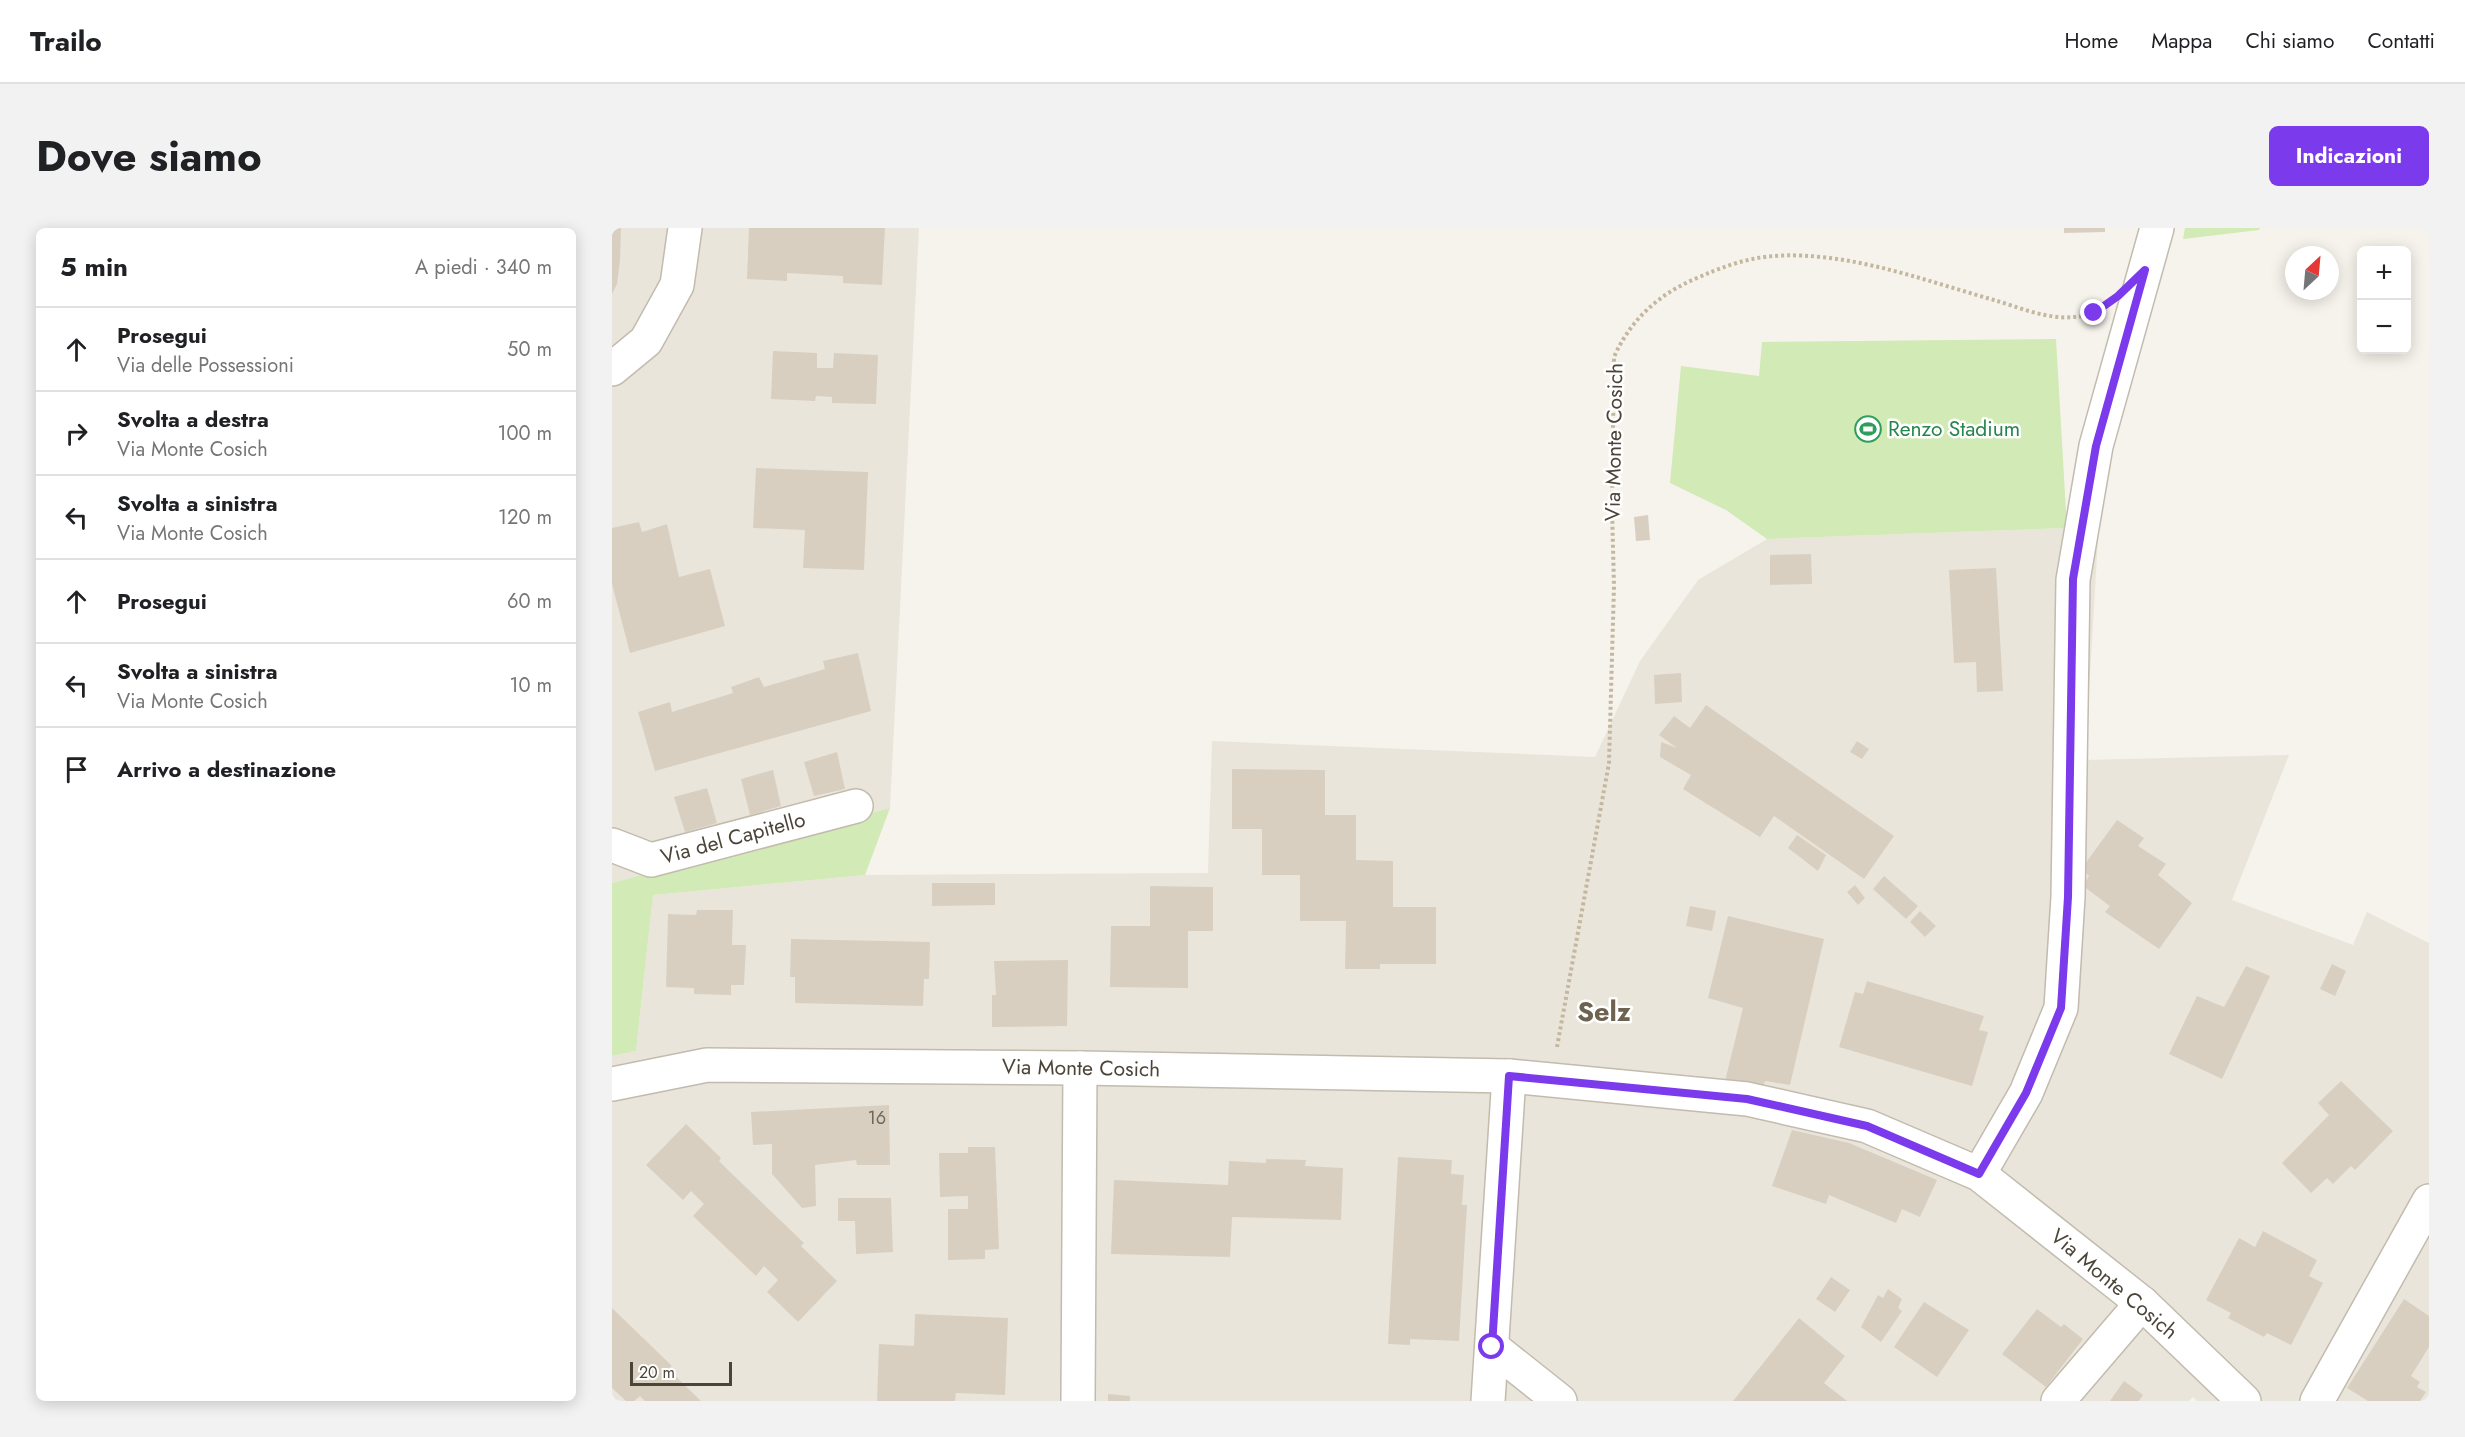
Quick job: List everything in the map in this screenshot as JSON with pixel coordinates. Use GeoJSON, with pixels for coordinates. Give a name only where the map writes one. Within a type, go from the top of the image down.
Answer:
{"type":"FeatureCollection","features":[{"type":"Feature","properties":{"kind":"street"},"geometry":{"type":"LineString","coordinates":[[612,369],[646,341],[677,285],[685,228]]}},
{"type":"Feature","properties":{"kind":"street"},"geometry":{"type":"LineString","coordinates":[[1979,1174],[2026,1093],[2061,1008],[2068,897],[2073,579],[2096,446],[2157,228]]}},
{"type":"Feature","properties":{"kind":"street","name":"Via del Capitello"},"geometry":{"type":"LineString","coordinates":[[612,845],[651,860],[856,806]]}},
{"type":"Feature","properties":{"kind":"street","name":"Via Monte Cosich"},"geometry":{"type":"LineString","coordinates":[[612,1084],[707,1065],[1080,1068],[1509,1076],[1747,1099],[1867,1126],[1979,1174],[2142,1303],[2244,1401]]}},
{"type":"Feature","properties":{"kind":"street"},"geometry":{"type":"LineString","coordinates":[[1078,1401],[1080,1068]]}},
{"type":"Feature","properties":{"kind":"street"},"geometry":{"type":"LineString","coordinates":[[1488,1401],[1509,1076]]}},
{"type":"Feature","properties":{"kind":"street"},"geometry":{"type":"LineString","coordinates":[[2317,1401],[2429,1201]]}},
{"type":"Feature","properties":{"kind":"street"},"geometry":{"type":"LineString","coordinates":[[2058,1401],[2142,1303]]}},
{"type":"Feature","properties":{"kind":"street"},"geometry":{"type":"LineString","coordinates":[[1492,1347],[1560,1401]]}},
{"type":"Feature","properties":{"kind":"path","name":"Via Monte Cosich"},"geometry":{"type":"LineString","coordinates":[[1551,1080],[1609,763],[1614,586],[1612,509],[1614,357],[1624,336],[1640,315],[1676,287],[1746,258],[1773,255],[1821,257],[1865,264],[2038,313],[2073,318],[2094,313],[2102,307]]}},
{"type":"Feature","properties":{"kind":"shaded area"},"geometry":{"type":"Polygon","coordinates":[[[612,228],[919,228],[890,808],[612,883],[612,228]]]}},
{"type":"Feature","properties":{"kind":"shaded area"},"geometry":{"type":"Polygon","coordinates":[[[2067,528],[2098,539],[2085,760],[2289,755],[2232,900],[2353,945],[2367,912],[2429,943],[2429,1401],[2197,1401],[2193,1397],[2189,1401],[612,1401],[612,1056],[636,1051],[653,895],[865,875],[1208,873],[1212,741],[1595,757],[1640,661],[1698,580],[1767,539],[2067,528]]]}},
{"type":"Feature","properties":{"kind":"green space"},"geometry":{"type":"Polygon","coordinates":[[[2185,228],[2260,228],[2259,230],[2183,239],[2185,228]]]}},
{"type":"Feature","properties":{"kind":"green space","name":"Renzo Stadium"},"geometry":{"type":"Polygon","coordinates":[[[2056,339],[2067,528],[1767,539],[1726,510],[1670,483],[1681,366],[1759,376],[1762,342],[2056,339]]]}},
{"type":"Feature","properties":{"kind":"green space"},"geometry":{"type":"Polygon","coordinates":[[[890,808],[865,875],[653,895],[636,1051],[612,1056],[612,883],[890,808]]]}},
{"type":"Feature","properties":{"kind":"building"},"geometry":{"type":"Polygon","coordinates":[[[612,228],[621,228],[617,284],[612,294],[612,228]]]}},
{"type":"Feature","properties":{"kind":"building"},"geometry":{"type":"Polygon","coordinates":[[[749,228],[885,228],[882,285],[843,283],[843,276],[787,273],[787,281],[747,279],[749,228]]]}},
{"type":"Feature","properties":{"kind":"building"},"geometry":{"type":"Polygon","coordinates":[[[2064,228],[2105,228],[2105,232],[2064,233],[2064,228]]]}},
{"type":"Feature","properties":{"kind":"building"},"geometry":{"type":"Polygon","coordinates":[[[773,351],[817,353],[817,368],[833,368],[834,353],[878,355],[876,404],[832,403],[832,397],[816,396],[815,401],[771,399],[773,351]]]}},
{"type":"Feature","properties":{"kind":"building"},"geometry":{"type":"Polygon","coordinates":[[[756,468],[868,472],[864,570],[803,568],[805,530],[753,528],[756,468]]]}},
{"type":"Feature","properties":{"kind":"building"},"geometry":{"type":"Polygon","coordinates":[[[1648,515],[1650,540],[1636,541],[1634,517],[1648,515]]]}},
{"type":"Feature","properties":{"kind":"building"},"geometry":{"type":"Polygon","coordinates":[[[639,522],[642,532],[667,524],[679,577],[710,569],[725,626],[630,653],[612,584],[612,528],[639,522]]]}},
{"type":"Feature","properties":{"kind":"building"},"geometry":{"type":"Polygon","coordinates":[[[1811,554],[1812,584],[1770,585],[1770,555],[1811,554]]]}},
{"type":"Feature","properties":{"kind":"building"},"geometry":{"type":"Polygon","coordinates":[[[1996,568],[2003,691],[1977,692],[1976,662],[1954,663],[1949,570],[1996,568]]]}},
{"type":"Feature","properties":{"kind":"building"},"geometry":{"type":"Polygon","coordinates":[[[858,653],[871,711],[655,771],[638,712],[670,702],[672,712],[733,693],[731,687],[759,677],[764,687],[825,669],[823,661],[858,653]]]}},
{"type":"Feature","properties":{"kind":"building"},"geometry":{"type":"Polygon","coordinates":[[[1681,673],[1682,702],[1655,704],[1654,675],[1681,673]]]}},
{"type":"Feature","properties":{"kind":"building"},"geometry":{"type":"Polygon","coordinates":[[[1706,705],[1894,836],[1864,879],[1774,816],[1760,837],[1683,789],[1691,775],[1660,757],[1661,742],[1677,748],[1659,735],[1674,716],[1690,728],[1706,705]]]}},
{"type":"Feature","properties":{"kind":"building"},"geometry":{"type":"Polygon","coordinates":[[[1857,741],[1869,749],[1862,759],[1850,752],[1857,741]]]}},
{"type":"Feature","properties":{"kind":"building"},"geometry":{"type":"Polygon","coordinates":[[[837,752],[845,789],[814,796],[804,762],[837,752]]]}},
{"type":"Feature","properties":{"kind":"building"},"geometry":{"type":"Polygon","coordinates":[[[1232,769],[1325,770],[1325,815],[1356,815],[1356,860],[1393,861],[1393,907],[1436,907],[1436,964],[1380,964],[1380,969],[1345,969],[1346,921],[1300,921],[1300,875],[1262,875],[1262,829],[1232,829],[1232,769]]]}},
{"type":"Feature","properties":{"kind":"building"},"geometry":{"type":"Polygon","coordinates":[[[773,770],[781,806],[750,815],[741,779],[773,770]]]}},
{"type":"Feature","properties":{"kind":"building"},"geometry":{"type":"Polygon","coordinates":[[[707,788],[717,823],[685,832],[674,797],[707,788]]]}},
{"type":"Feature","properties":{"kind":"building"},"geometry":{"type":"Polygon","coordinates":[[[2117,820],[2144,838],[2138,846],[2166,864],[2158,875],[2192,903],[2159,949],[2105,912],[2110,906],[2083,886],[2089,876],[2082,868],[2117,820]]]}},
{"type":"Feature","properties":{"kind":"building"},"geometry":{"type":"Polygon","coordinates":[[[1797,835],[1826,855],[1818,871],[1788,848],[1797,835]]]}},
{"type":"Feature","properties":{"kind":"building"},"geometry":{"type":"Polygon","coordinates":[[[1884,876],[1918,906],[1906,919],[1873,889],[1884,876]]]}},
{"type":"Feature","properties":{"kind":"building"},"geometry":{"type":"Polygon","coordinates":[[[932,883],[995,883],[995,905],[932,906],[932,883]]]}},
{"type":"Feature","properties":{"kind":"building"},"geometry":{"type":"Polygon","coordinates":[[[1855,885],[1865,898],[1858,905],[1847,892],[1855,885]]]}},
{"type":"Feature","properties":{"kind":"building"},"geometry":{"type":"Polygon","coordinates":[[[1150,886],[1213,887],[1213,931],[1188,931],[1188,988],[1110,987],[1111,926],[1150,926],[1150,886]]]}},
{"type":"Feature","properties":{"kind":"building"},"geometry":{"type":"Polygon","coordinates":[[[1690,906],[1716,911],[1712,931],[1686,926],[1690,906]]]}},
{"type":"Feature","properties":{"kind":"building"},"geometry":{"type":"Polygon","coordinates":[[[697,910],[733,910],[732,945],[746,945],[744,985],[731,985],[731,995],[694,994],[694,988],[666,987],[668,914],[696,915],[697,910]]]}},
{"type":"Feature","properties":{"kind":"building"},"geometry":{"type":"Polygon","coordinates":[[[1920,911],[1936,926],[1925,937],[1910,922],[1920,911]]]}},
{"type":"Feature","properties":{"kind":"building"},"geometry":{"type":"Polygon","coordinates":[[[1728,916],[1824,939],[1790,1085],[1765,1081],[1763,1087],[1725,1081],[1743,1008],[1708,998],[1728,916]]]}},
{"type":"Feature","properties":{"kind":"building"},"geometry":{"type":"Polygon","coordinates":[[[791,939],[930,942],[929,979],[924,979],[923,1006],[795,1003],[795,977],[790,977],[791,939]]]}},
{"type":"Feature","properties":{"kind":"building"},"geometry":{"type":"Polygon","coordinates":[[[1068,960],[1067,1026],[992,1027],[992,995],[996,995],[994,961],[1068,960]]]}},
{"type":"Feature","properties":{"kind":"building"},"geometry":{"type":"Polygon","coordinates":[[[2332,964],[2346,971],[2335,996],[2320,989],[2332,964]]]}},
{"type":"Feature","properties":{"kind":"building"},"geometry":{"type":"Polygon","coordinates":[[[2246,966],[2270,976],[2222,1079],[2169,1054],[2197,996],[2224,1007],[2246,966]]]}},
{"type":"Feature","properties":{"kind":"building"},"geometry":{"type":"Polygon","coordinates":[[[1867,981],[1984,1016],[1979,1030],[1988,1032],[1972,1086],[1839,1047],[1855,992],[1863,994],[1867,981]]]}},
{"type":"Feature","properties":{"kind":"building"},"geometry":{"type":"Polygon","coordinates":[[[2341,1081],[2393,1131],[2355,1170],[2351,1166],[2333,1184],[2327,1178],[2311,1193],[2282,1163],[2329,1115],[2318,1103],[2341,1081]]]}},
{"type":"Feature","properties":{"kind":"building"},"geometry":{"type":"Polygon","coordinates":[[[889,1105],[890,1165],[857,1165],[856,1160],[815,1165],[816,1206],[802,1208],[772,1174],[772,1144],[753,1145],[751,1112],[889,1105]]]}},
{"type":"Feature","properties":{"kind":"building"},"geometry":{"type":"Polygon","coordinates":[[[686,1124],[721,1158],[719,1161],[804,1243],[801,1246],[837,1281],[798,1322],[767,1292],[778,1280],[764,1266],[756,1276],[693,1216],[704,1204],[691,1191],[683,1200],[646,1165],[686,1124]]]}},
{"type":"Feature","properties":{"kind":"building"},"geometry":{"type":"Polygon","coordinates":[[[1792,1130],[1849,1143],[1937,1180],[1920,1217],[1902,1209],[1896,1223],[1829,1195],[1826,1204],[1772,1186],[1792,1130]]]}},
{"type":"Feature","properties":{"kind":"building"},"geometry":{"type":"Polygon","coordinates":[[[968,1147],[995,1147],[999,1249],[985,1250],[985,1259],[948,1260],[948,1209],[968,1209],[968,1196],[940,1197],[939,1153],[968,1153],[968,1147]]]}},
{"type":"Feature","properties":{"kind":"building"},"geometry":{"type":"Polygon","coordinates":[[[1398,1157],[1452,1160],[1451,1174],[1464,1175],[1462,1205],[1467,1205],[1459,1341],[1410,1339],[1410,1345],[1388,1344],[1398,1157]]]}},
{"type":"Feature","properties":{"kind":"building"},"geometry":{"type":"Polygon","coordinates":[[[1266,1159],[1306,1160],[1305,1166],[1343,1168],[1341,1220],[1232,1217],[1230,1257],[1111,1254],[1114,1180],[1228,1185],[1229,1161],[1266,1163],[1266,1159]]]}},
{"type":"Feature","properties":{"kind":"building"},"geometry":{"type":"Polygon","coordinates":[[[838,1198],[891,1198],[893,1252],[856,1254],[855,1221],[838,1221],[838,1198]]]}},
{"type":"Feature","properties":{"kind":"building"},"geometry":{"type":"Polygon","coordinates":[[[2263,1231],[2317,1260],[2309,1276],[2323,1283],[2291,1345],[2267,1333],[2264,1337],[2228,1318],[2231,1313],[2206,1300],[2239,1238],[2255,1247],[2263,1231]]]}},
{"type":"Feature","properties":{"kind":"building"},"geometry":{"type":"Polygon","coordinates":[[[1831,1277],[1850,1290],[1835,1312],[1816,1299],[1831,1277]]]}},
{"type":"Feature","properties":{"kind":"building"},"geometry":{"type":"Polygon","coordinates":[[[1888,1289],[1902,1299],[1898,1308],[1902,1311],[1881,1342],[1861,1327],[1878,1295],[1883,1298],[1888,1289]]]}},
{"type":"Feature","properties":{"kind":"building"},"geometry":{"type":"Polygon","coordinates":[[[2404,1299],[2429,1316],[2429,1347],[2411,1376],[2420,1382],[2417,1387],[2426,1392],[2420,1401],[2368,1401],[2347,1388],[2404,1299]]]}},
{"type":"Feature","properties":{"kind":"building"},"geometry":{"type":"Polygon","coordinates":[[[1924,1302],[1969,1330],[1937,1377],[1894,1347],[1924,1302]]]}},
{"type":"Feature","properties":{"kind":"building"},"geometry":{"type":"Polygon","coordinates":[[[612,1308],[672,1366],[668,1369],[701,1401],[645,1401],[640,1396],[634,1401],[626,1401],[612,1388],[612,1308]]]}},
{"type":"Feature","properties":{"kind":"building"},"geometry":{"type":"Polygon","coordinates":[[[2037,1309],[2061,1327],[2064,1324],[2083,1339],[2046,1387],[2002,1354],[2037,1309]]]}},
{"type":"Feature","properties":{"kind":"building"},"geometry":{"type":"Polygon","coordinates":[[[915,1314],[1008,1318],[1005,1395],[956,1393],[955,1401],[877,1401],[879,1344],[914,1346],[915,1314]]]}},
{"type":"Feature","properties":{"kind":"building"},"geometry":{"type":"Polygon","coordinates":[[[1799,1318],[1845,1356],[1824,1383],[1847,1401],[1733,1401],[1799,1318]]]}},
{"type":"Feature","properties":{"kind":"building"},"geometry":{"type":"Polygon","coordinates":[[[2124,1381],[2143,1395],[2139,1401],[2110,1401],[2124,1381]]]}},
{"type":"Feature","properties":{"kind":"building"},"geometry":{"type":"Polygon","coordinates":[[[1108,1394],[1130,1396],[1130,1401],[1108,1401],[1108,1394]]]}},
{"type":"Feature","properties":{"kind":"place","name":"Renzo Stadium"},"geometry":{"type":"Point","coordinates":[1868,429]}},
{"type":"Feature","properties":{"kind":"district","name":"Selz"},"geometry":{"type":"Point","coordinates":[1604,1012]}},
{"type":"Feature","properties":{"kind":"route"},"geometry":{"type":"LineString","coordinates":[[1492,1347],[1509,1076],[1747,1099],[1867,1126],[1979,1174],[2026,1093],[2061,1008],[2068,897],[2073,579],[2096,446],[2145,270],[2118,296],[2094,313]]}}]}
